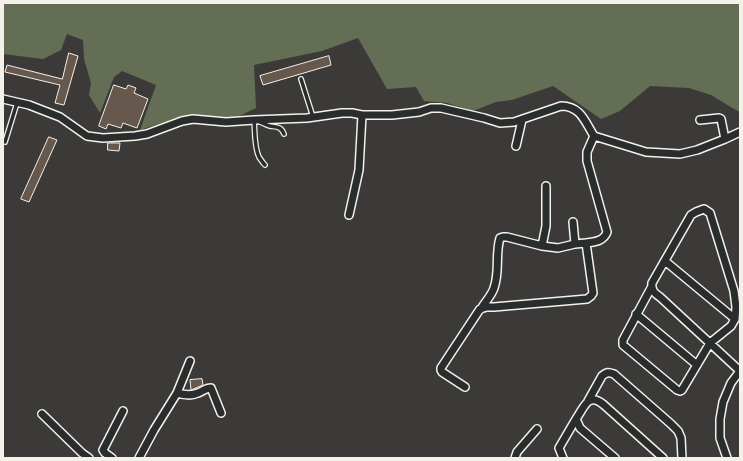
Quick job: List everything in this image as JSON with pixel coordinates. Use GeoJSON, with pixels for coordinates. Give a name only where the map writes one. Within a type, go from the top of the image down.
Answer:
{"type":"FeatureCollection","features":[{"type":"Feature","properties":{"kind":"street"},"geometry":{"type":"LineString","coordinates":[[3,99],[29,105],[60,117],[87,136],[103,138],[147,134],[182,121],[193,120],[226,122],[313,117],[342,113],[392,115],[419,112],[431,108],[441,108],[484,118],[500,124],[522,120],[561,106],[569,106],[575,109],[581,115],[594,136],[646,152],[680,154],[697,150],[740,132]]}},
{"type":"Feature","properties":{"kind":"street"},"geometry":{"type":"LineString","coordinates":[[349,215],[359,170],[362,115]]}},
{"type":"Feature","properties":{"kind":"street"},"geometry":{"type":"LineString","coordinates":[[700,120],[719,118],[722,122],[725,139]]}},
{"type":"Feature","properties":{"kind":"street"},"geometry":{"type":"LineString","coordinates":[[516,146],[522,120]]}},
{"type":"Feature","properties":{"kind":"street"},"geometry":{"type":"LineString","coordinates":[[465,387],[442,372],[441,368],[494,289],[500,238],[507,237],[542,246],[558,248],[594,242],[603,239],[606,235],[607,232],[587,161],[587,152],[594,136]]}},
{"type":"Feature","properties":{"kind":"street"},"geometry":{"type":"LineString","coordinates":[[542,246],[546,226],[546,186]]}},
{"type":"Feature","properties":{"kind":"street"},"geometry":{"type":"LineString","coordinates":[[704,209],[710,213],[734,291],[736,307],[735,319],[731,326],[710,343],[680,391],[623,345],[623,340],[651,288],[652,283],[691,215],[704,209]]}},
{"type":"Feature","properties":{"kind":"street"},"geometry":{"type":"LineString","coordinates":[[573,222],[575,244]]}},
{"type":"Feature","properties":{"kind":"street"},"geometry":{"type":"LineString","coordinates":[[480,309],[487,307],[588,299],[593,293],[586,243]]}},
{"type":"Feature","properties":{"kind":"street"},"geometry":{"type":"LineString","coordinates":[[665,261],[735,319]]}},
{"type":"Feature","properties":{"kind":"street"},"geometry":{"type":"LineString","coordinates":[[651,288],[654,293],[740,371],[731,383],[723,402],[720,419],[720,438],[727,458]]}},
{"type":"Feature","properties":{"kind":"street"},"geometry":{"type":"LineString","coordinates":[[636,314],[697,365]]}},
{"type":"Feature","properties":{"kind":"street"},"geometry":{"type":"LineString","coordinates":[[139,458],[177,393],[190,361]]}},
{"type":"Feature","properties":{"kind":"street"},"geometry":{"type":"LineString","coordinates":[[563,458],[559,448],[602,376],[606,372],[609,372],[614,374],[678,431],[681,438],[682,458]]}},
{"type":"Feature","properties":{"kind":"street"},"geometry":{"type":"LineString","coordinates":[[177,393],[186,395],[196,394],[211,388],[221,413]]}},
{"type":"Feature","properties":{"kind":"street"},"geometry":{"type":"LineString","coordinates":[[588,401],[592,399],[598,400],[662,458]]}},
{"type":"Feature","properties":{"kind":"street"},"geometry":{"type":"LineString","coordinates":[[112,458],[102,456],[103,450],[123,411]]}},
{"type":"Feature","properties":{"kind":"street"},"geometry":{"type":"LineString","coordinates":[[42,414],[88,458]]}},
{"type":"Feature","properties":{"kind":"street"},"geometry":{"type":"LineString","coordinates":[[576,419],[580,428],[615,458]]}},
{"type":"Feature","properties":{"kind":"street"},"geometry":{"type":"LineString","coordinates":[[515,458],[517,452],[537,429]]}},
{"type":"Feature","properties":{"kind":"lane"},"geometry":{"type":"LineString","coordinates":[[301,79],[313,117]]}},
{"type":"Feature","properties":{"kind":"lane"},"geometry":{"type":"LineString","coordinates":[[5,142],[17,102]]}},
{"type":"Feature","properties":{"kind":"lane"},"geometry":{"type":"LineString","coordinates":[[265,165],[259,158],[254,134],[255,120],[280,128],[284,134]]}},
{"type":"Feature","properties":{"kind":"green space"},"geometry":{"type":"Polygon","coordinates":[[[3,3],[740,3],[740,112],[711,95],[689,88],[650,86],[620,111],[601,119],[553,86],[512,100],[496,102],[473,111],[447,103],[424,101],[416,87],[387,89],[358,38],[322,51],[254,65],[256,108],[235,118],[206,116],[180,117],[140,130],[156,85],[122,71],[114,77],[100,113],[89,95],[91,83],[84,59],[83,40],[67,34],[61,50],[43,59],[3,54],[3,3]]]}},
{"type":"Feature","properties":{"kind":"building"},"geometry":{"type":"Polygon","coordinates":[[[69,53],[78,56],[64,105],[55,103],[60,85],[5,72],[7,65],[62,79],[69,53]]]}},
{"type":"Feature","properties":{"kind":"building"},"geometry":{"type":"Polygon","coordinates":[[[329,56],[331,65],[263,85],[260,76],[329,56]]]}},
{"type":"Feature","properties":{"kind":"building"},"geometry":{"type":"Polygon","coordinates":[[[114,85],[126,89],[128,85],[136,88],[134,93],[148,99],[137,128],[123,123],[121,128],[108,124],[106,129],[99,126],[114,85]]]}},
{"type":"Feature","properties":{"kind":"building"},"geometry":{"type":"Polygon","coordinates":[[[49,137],[57,140],[29,202],[21,199],[49,137]]]}},
{"type":"Feature","properties":{"kind":"building"},"geometry":{"type":"Polygon","coordinates":[[[108,143],[120,143],[119,151],[108,150],[108,143]]]}},
{"type":"Feature","properties":{"kind":"building"},"geometry":{"type":"Polygon","coordinates":[[[202,379],[203,385],[191,390],[190,380],[202,379]]]}}]}
